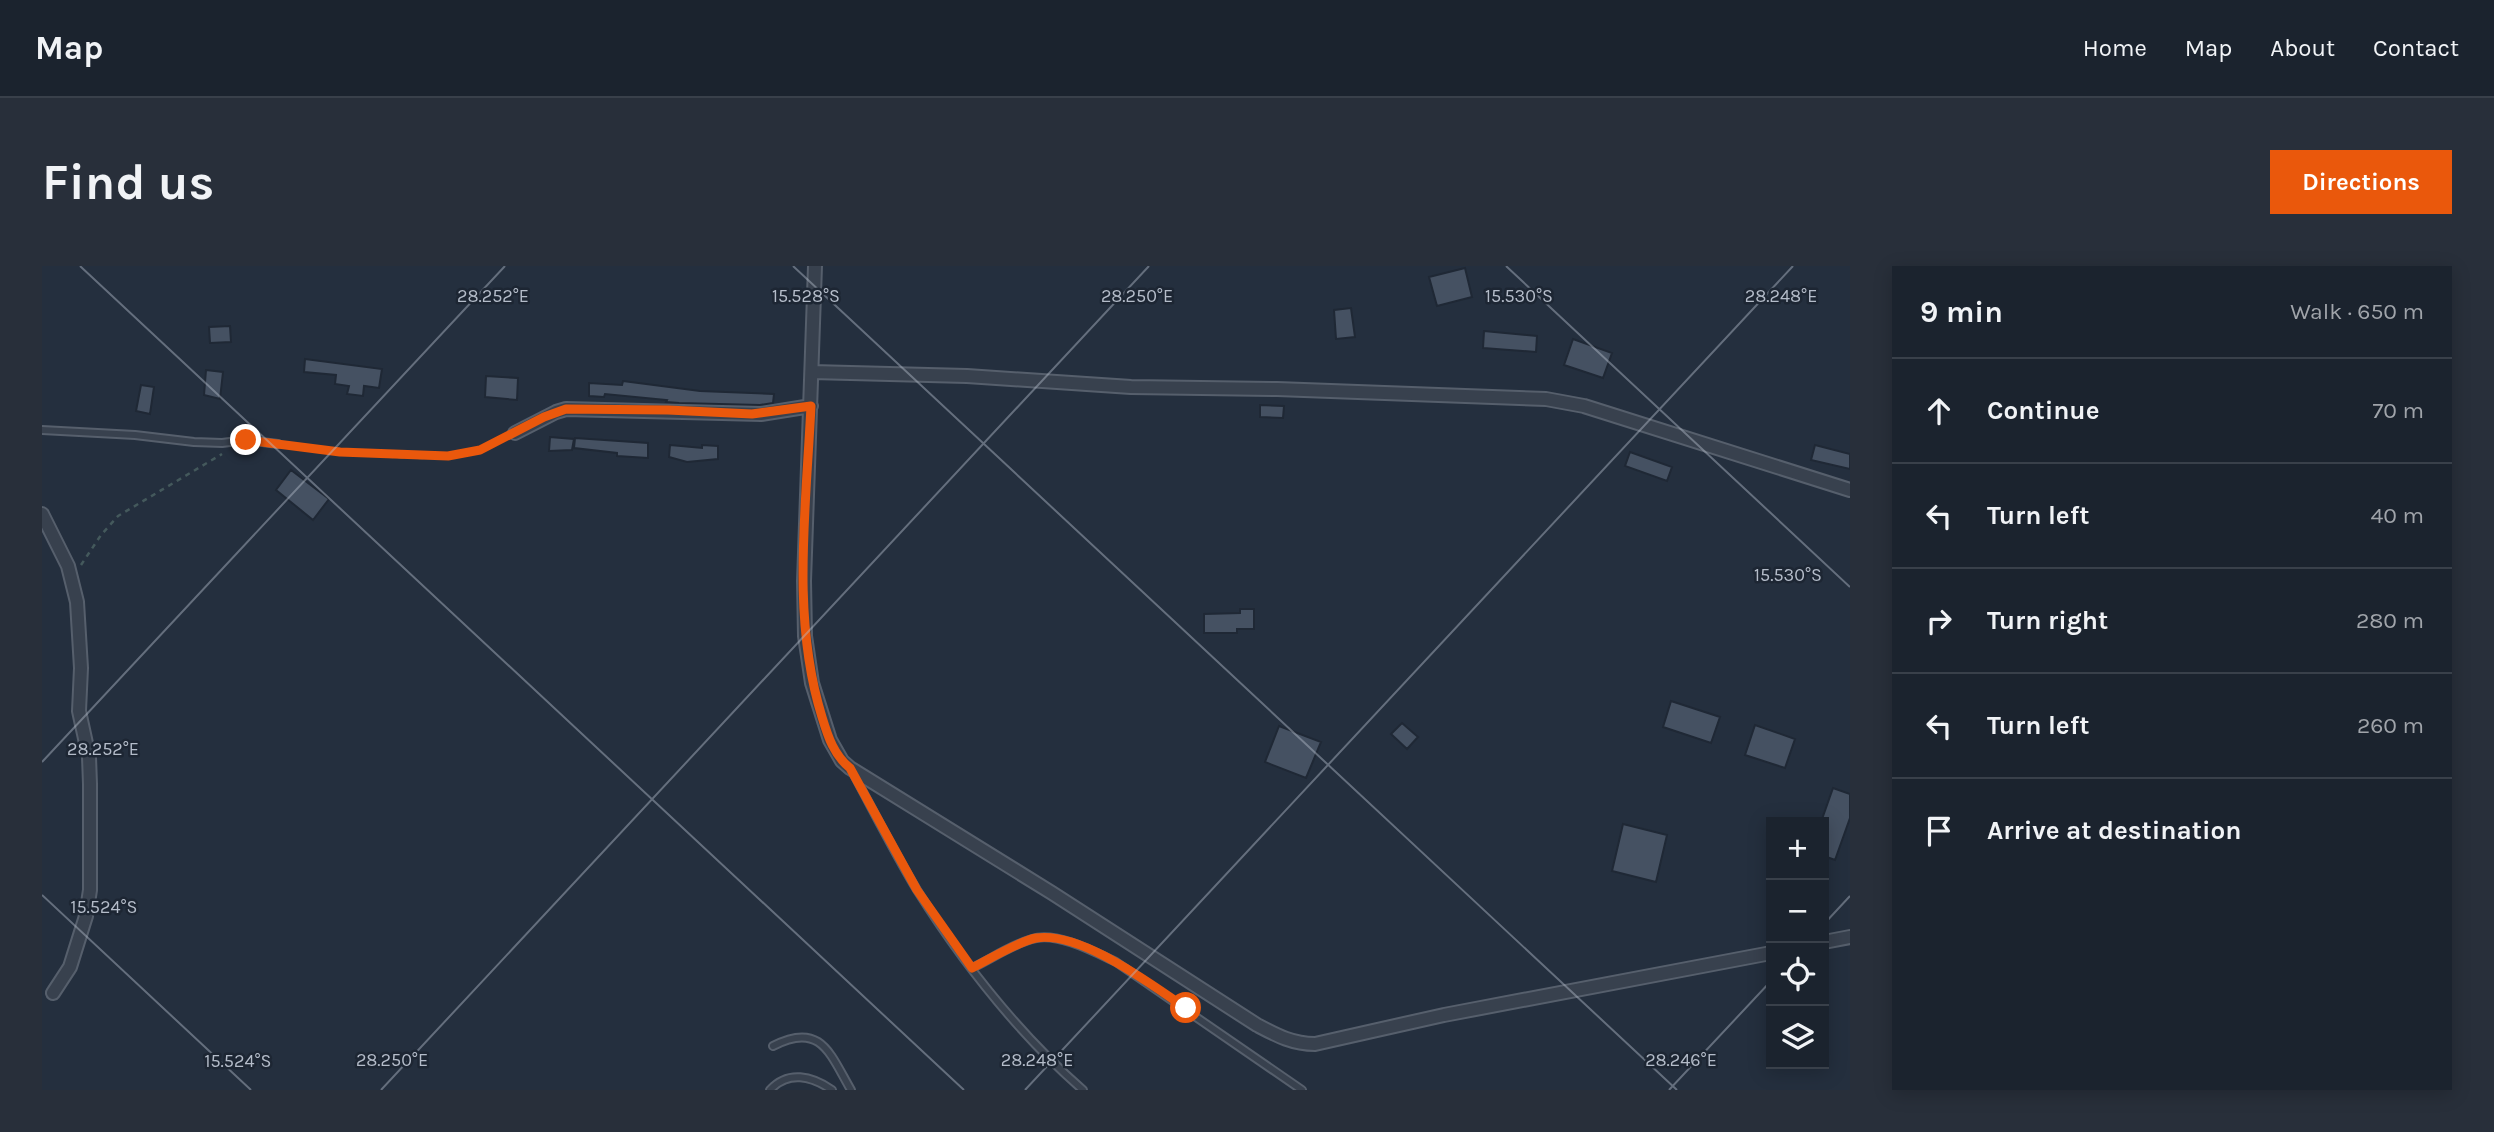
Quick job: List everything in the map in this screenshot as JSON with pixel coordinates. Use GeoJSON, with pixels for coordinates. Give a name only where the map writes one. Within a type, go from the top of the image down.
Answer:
{"type":"FeatureCollection","features":[{"type":"Feature","properties":{"kind":"street"},"geometry":{"type":"LineString","coordinates":[[815,266],[804,581],[805,636],[811,683],[830,740],[842,761],[850,768],[1052,893],[1257,1025],[1290,1042],[1315,1044],[1444,1015],[1766,954]]}},
{"type":"Feature","properties":{"kind":"street"},"geometry":{"type":"LineString","coordinates":[[812,372],[897,373],[1131,387],[1277,389],[1546,399],[1584,406],[1850,490]]}},
{"type":"Feature","properties":{"kind":"street"},"geometry":{"type":"LineString","coordinates":[[514,433],[566,409],[752,414],[811,406]]}},
{"type":"Feature","properties":{"kind":"street"},"geometry":{"type":"LineString","coordinates":[[42,514],[72,580],[79,622],[79,711],[90,766],[90,890],[86,916],[66,977],[53,993]]}},
{"type":"Feature","properties":{"kind":"street"},"geometry":{"type":"LineString","coordinates":[[1829,941],[1850,937]]}},
{"type":"Feature","properties":{"kind":"lane"},"geometry":{"type":"LineString","coordinates":[[42,430],[135,435],[194,442],[246,440],[278,444]]}},
{"type":"Feature","properties":{"kind":"lane"},"geometry":{"type":"LineString","coordinates":[[850,768],[917,890],[972,968],[1011,1018],[1052,1063],[1083,1090]]}},
{"type":"Feature","properties":{"kind":"lane"},"geometry":{"type":"LineString","coordinates":[[972,968],[1033,938],[1047,937],[1087,948],[1116,962],[1302,1090]]}},
{"type":"Feature","properties":{"kind":"lane"},"geometry":{"type":"LineString","coordinates":[[773,1046],[789,1038],[806,1037],[821,1042],[851,1090]]}},
{"type":"Feature","properties":{"kind":"lane"},"geometry":{"type":"LineString","coordinates":[[770,1090],[786,1077],[803,1076],[832,1090]]}},
{"type":"Feature","properties":{"kind":"path"},"geometry":{"type":"LineString","coordinates":[[278,444],[340,452],[440,457],[480,450],[514,433]]}},
{"type":"Feature","properties":{"kind":"path"},"geometry":{"type":"LineString","coordinates":[[72,580],[101,535],[118,516],[222,454]]}},
{"type":"Feature","properties":{"kind":"building"},"geometry":{"type":"Polygon","coordinates":[[[1465,268],[1472,297],[1437,306],[1429,277],[1465,268]]]}},
{"type":"Feature","properties":{"kind":"building"},"geometry":{"type":"Polygon","coordinates":[[[1351,308],[1355,337],[1336,339],[1334,310],[1351,308]]]}},
{"type":"Feature","properties":{"kind":"building"},"geometry":{"type":"Polygon","coordinates":[[[230,326],[231,342],[210,343],[209,327],[230,326]]]}},
{"type":"Feature","properties":{"kind":"building"},"geometry":{"type":"Polygon","coordinates":[[[1484,331],[1537,336],[1536,352],[1483,348],[1484,331]]]}},
{"type":"Feature","properties":{"kind":"building"},"geometry":{"type":"Polygon","coordinates":[[[1573,339],[1612,353],[1603,378],[1564,365],[1573,339]]]}},
{"type":"Feature","properties":{"kind":"building"},"geometry":{"type":"Polygon","coordinates":[[[305,359],[382,369],[379,388],[364,386],[363,396],[347,394],[349,386],[335,384],[336,375],[304,372],[305,359]]]}},
{"type":"Feature","properties":{"kind":"building"},"geometry":{"type":"Polygon","coordinates":[[[206,370],[223,372],[220,399],[204,395],[206,370]]]}},
{"type":"Feature","properties":{"kind":"building"},"geometry":{"type":"Polygon","coordinates":[[[486,376],[518,378],[517,400],[485,397],[486,376]]]}},
{"type":"Feature","properties":{"kind":"building"},"geometry":{"type":"Polygon","coordinates":[[[623,381],[700,391],[774,394],[773,403],[679,403],[605,394],[604,397],[589,396],[589,383],[622,385],[623,381]]]}},
{"type":"Feature","properties":{"kind":"building"},"geometry":{"type":"Polygon","coordinates":[[[141,385],[154,387],[150,414],[136,411],[141,385]]]}},
{"type":"Feature","properties":{"kind":"building"},"geometry":{"type":"Polygon","coordinates":[[[1260,405],[1284,406],[1283,418],[1260,417],[1260,405]]]}},
{"type":"Feature","properties":{"kind":"building"},"geometry":{"type":"Polygon","coordinates":[[[550,437],[574,439],[572,450],[549,451],[550,437]]]}},
{"type":"Feature","properties":{"kind":"building"},"geometry":{"type":"Polygon","coordinates":[[[575,438],[648,443],[648,458],[617,456],[617,453],[574,448],[575,438]]]}},
{"type":"Feature","properties":{"kind":"building"},"geometry":{"type":"Polygon","coordinates":[[[670,445],[702,448],[702,445],[718,446],[718,459],[687,462],[669,457],[670,445]]]}},
{"type":"Feature","properties":{"kind":"building"},"geometry":{"type":"Polygon","coordinates":[[[1815,445],[1850,454],[1850,469],[1811,460],[1815,445]]]}},
{"type":"Feature","properties":{"kind":"building"},"geometry":{"type":"Polygon","coordinates":[[[1630,452],[1672,467],[1667,481],[1625,466],[1630,452]]]}},
{"type":"Feature","properties":{"kind":"building"},"geometry":{"type":"Polygon","coordinates":[[[291,470],[329,499],[313,520],[276,490],[291,470]]]}},
{"type":"Feature","properties":{"kind":"building"},"geometry":{"type":"Polygon","coordinates":[[[1240,609],[1254,609],[1254,629],[1237,629],[1237,633],[1204,633],[1204,614],[1240,613],[1240,609]]]}},
{"type":"Feature","properties":{"kind":"building"},"geometry":{"type":"Polygon","coordinates":[[[1671,701],[1720,717],[1711,743],[1663,727],[1671,701]]]}},
{"type":"Feature","properties":{"kind":"building"},"geometry":{"type":"Polygon","coordinates":[[[1402,723],[1418,737],[1407,749],[1391,734],[1402,723]]]}},
{"type":"Feature","properties":{"kind":"building"},"geometry":{"type":"Polygon","coordinates":[[[1755,725],[1795,739],[1785,768],[1745,755],[1755,725]]]}},
{"type":"Feature","properties":{"kind":"building"},"geometry":{"type":"Polygon","coordinates":[[[1279,726],[1321,742],[1306,778],[1265,762],[1279,726]]]}},
{"type":"Feature","properties":{"kind":"building"},"geometry":{"type":"Polygon","coordinates":[[[1833,788],[1850,794],[1850,818],[1835,860],[1829,858],[1829,817],[1823,817],[1833,788]]]}},
{"type":"Feature","properties":{"kind":"building"},"geometry":{"type":"Polygon","coordinates":[[[1623,824],[1667,835],[1656,882],[1612,871],[1623,824]]]}},
{"type":"Feature","properties":{"kind":"route"},"geometry":{"type":"LineString","coordinates":[[246,440],[340,452],[433,457],[464,455],[480,450],[544,417],[566,409],[761,414],[811,406],[804,581],[805,636],[811,683],[836,752],[850,768],[917,890],[972,968],[1033,938],[1047,937],[1087,948],[1116,962],[1186,1008]]}}]}
